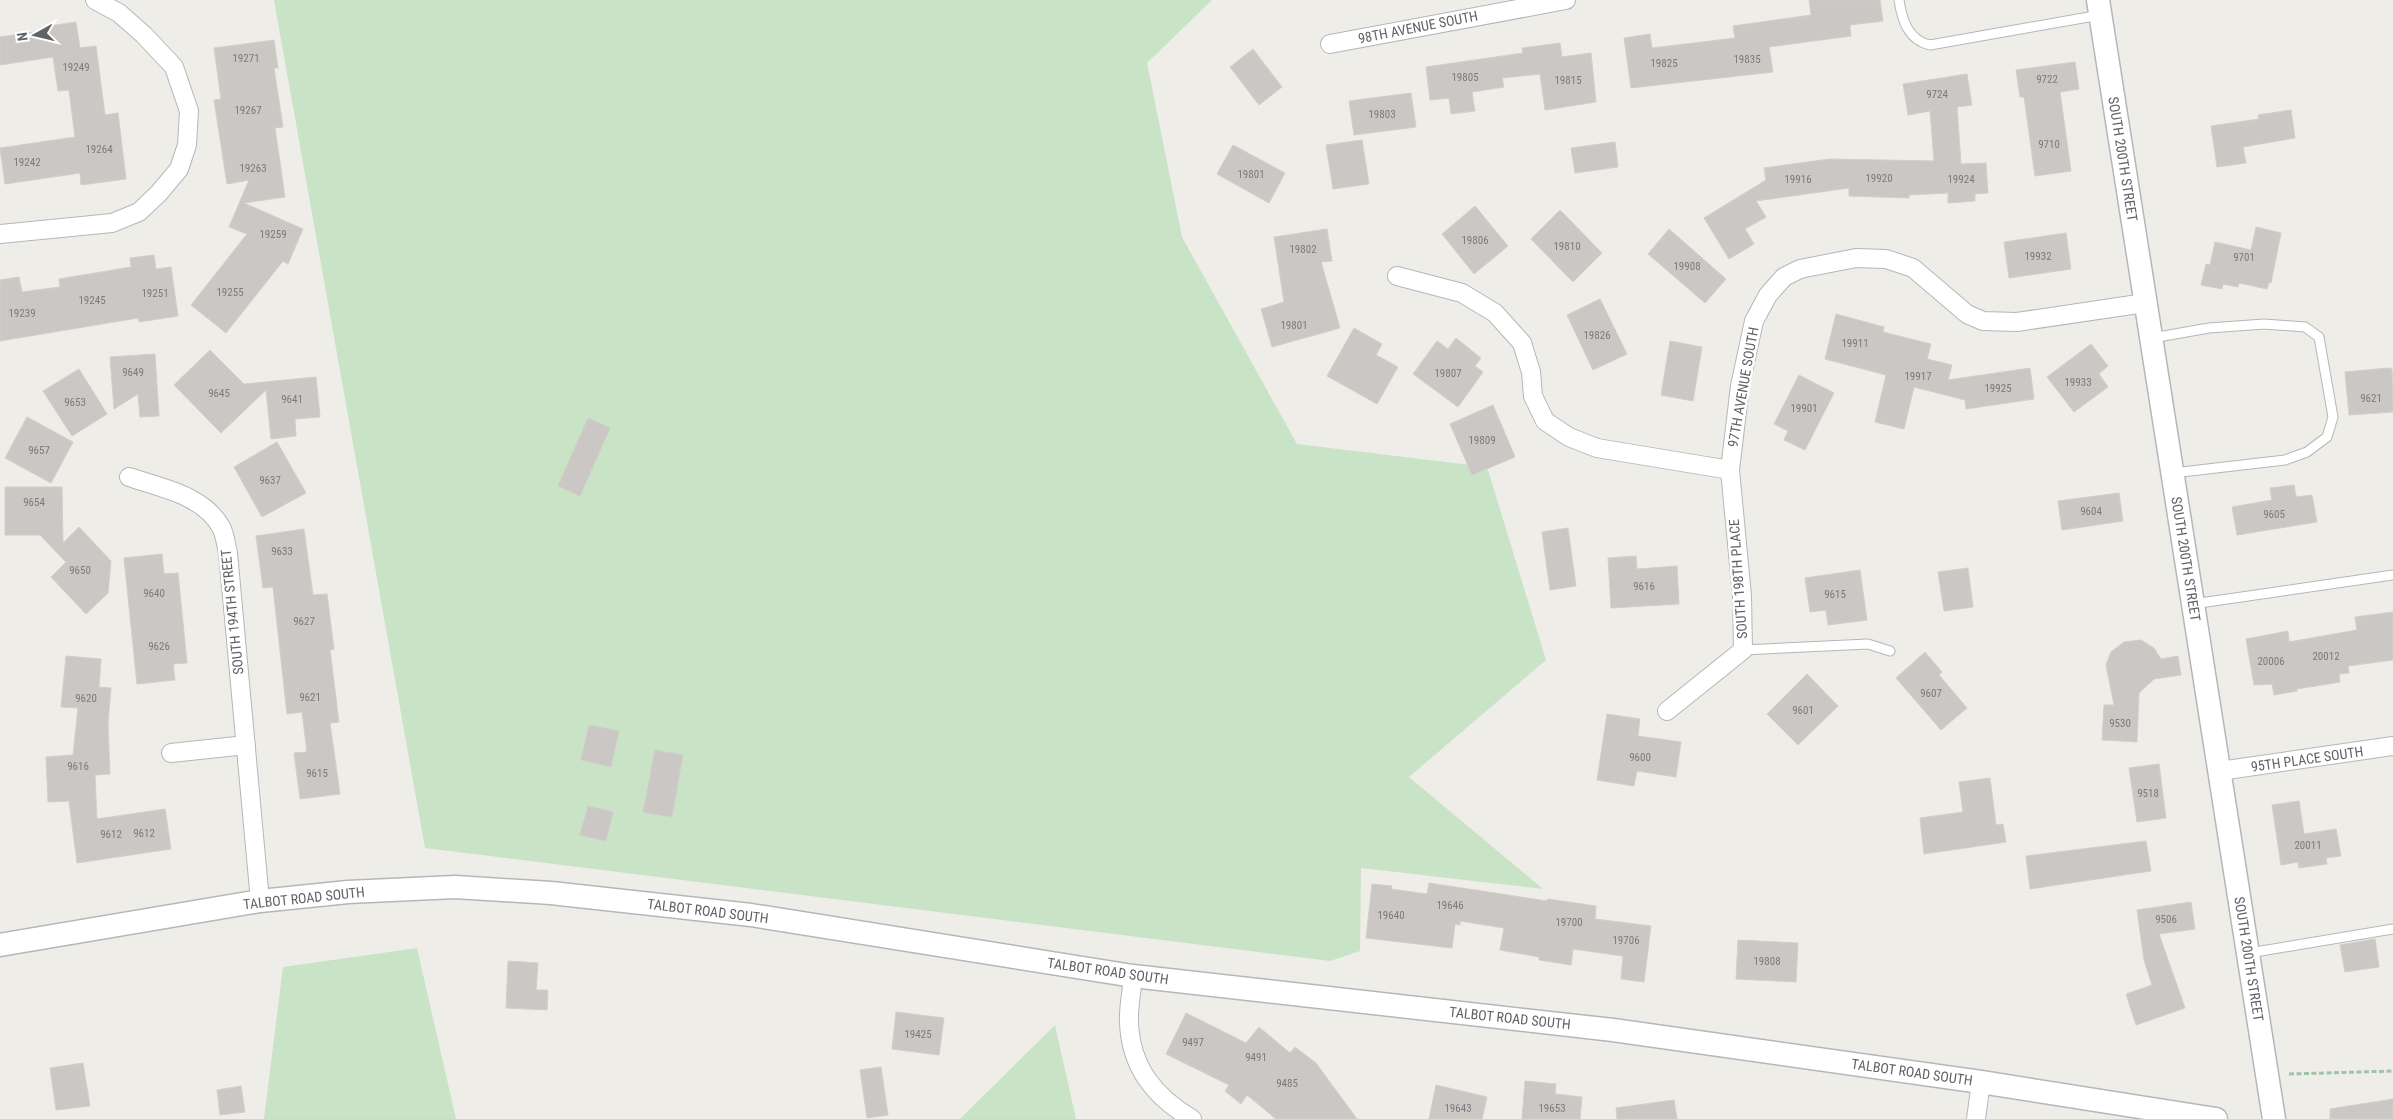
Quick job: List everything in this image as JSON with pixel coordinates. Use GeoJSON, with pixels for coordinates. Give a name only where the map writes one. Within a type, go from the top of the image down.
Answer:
{"type":"FeatureCollection","features":[{"type":"Feature","properties":{"kind":"street"},"geometry":{"type":"LineString","coordinates":[[0,234],[112,223],[139,212],[159,193],[179,169],[187,145],[189,111],[174,67],[144,35],[125,19],[95,0]]}},
{"type":"Feature","properties":{"kind":"street","name":"98TH AVENUE SOUTH"},"geometry":{"type":"LineString","coordinates":[[1330,44],[1566,0]]}},
{"type":"Feature","properties":{"kind":"street","name":"SOUTH 200TH STREET"},"geometry":{"type":"LineString","coordinates":[[2099,8],[2274,1119]]}},
{"type":"Feature","properties":{"kind":"street","name":"97TH AVENUE SOUTH"},"geometry":{"type":"LineString","coordinates":[[1730,470],[1740,386],[1754,322],[1768,295],[1784,277],[1800,269],[1856,258],[1886,259],[1913,268],[1966,314],[1983,322],[2017,322],[2145,303]]}},
{"type":"Feature","properties":{"kind":"street"},"geometry":{"type":"LineString","coordinates":[[1396,276],[1462,293],[1495,313],[1522,343],[1531,372],[1533,396],[1545,421],[1570,438],[1597,448],[1730,470]]}},
{"type":"Feature","properties":{"kind":"street","name":"SOUTH 198TH PLACE"},"geometry":{"type":"LineString","coordinates":[[1667,711],[1743,650],[1742,596],[1730,470]]}},
{"type":"Feature","properties":{"kind":"street","name":"SOUTH 194TH STREET"},"geometry":{"type":"LineString","coordinates":[[129,477],[181,494],[206,507],[221,528],[228,553],[260,901]]}},
{"type":"Feature","properties":{"kind":"street"},"geometry":{"type":"LineString","coordinates":[[171,753],[246,745]]}},
{"type":"Feature","properties":{"kind":"street","name":"95TH PLACE SOUTH"},"geometry":{"type":"LineString","coordinates":[[2220,771],[2393,746]]}},
{"type":"Feature","properties":{"kind":"street","name":"TALBOT ROAD SOUTH"},"geometry":{"type":"LineString","coordinates":[[0,945],[260,901],[348,892],[455,887],[551,893],[751,915],[1133,976],[1613,1030],[1981,1082],[2216,1119]]}},
{"type":"Feature","properties":{"kind":"street"},"geometry":{"type":"LineString","coordinates":[[1133,976],[1128,1022],[1132,1048],[1140,1069],[1154,1090],[1192,1119]]}},
{"type":"Feature","properties":{"kind":"street"},"geometry":{"type":"LineString","coordinates":[[1976,1119],[1981,1082]]}},
{"type":"Feature","properties":{"kind":"lane"},"geometry":{"type":"LineString","coordinates":[[1899,0],[1907,29],[1920,43],[1930,44],[2099,8]]}},
{"type":"Feature","properties":{"kind":"lane"},"geometry":{"type":"LineString","coordinates":[[2151,338],[2209,328],[2264,324],[2305,327],[2319,337],[2333,417],[2326,436],[2307,452],[2285,460],[2173,473]]}},
{"type":"Feature","properties":{"kind":"lane"},"geometry":{"type":"LineString","coordinates":[[2193,604],[2393,575]]}},
{"type":"Feature","properties":{"kind":"lane"},"geometry":{"type":"LineString","coordinates":[[1743,650],[1868,644],[1890,651]]}},
{"type":"Feature","properties":{"kind":"lane"},"geometry":{"type":"LineString","coordinates":[[2248,953],[2393,929]]}},
{"type":"Feature","properties":{"kind":"path"},"geometry":{"type":"LineString","coordinates":[[2267,1074],[2393,1071]]}},
{"type":"Feature","properties":{"kind":"green space"},"geometry":{"type":"Polygon","coordinates":[[[274,0],[1212,0],[1147,63],[1182,237],[1297,444],[1487,467],[1546,660],[1409,777],[1543,889],[1361,868],[1360,951],[1330,961],[425,848],[274,0]]]}},
{"type":"Feature","properties":{"kind":"green space"},"geometry":{"type":"Polygon","coordinates":[[[417,948],[456,1119],[264,1119],[283,967],[417,948]]]}},
{"type":"Feature","properties":{"kind":"green space"},"geometry":{"type":"Polygon","coordinates":[[[1055,1025],[1076,1119],[960,1119],[1055,1025]]]}},
{"type":"Feature","properties":{"kind":"building"},"geometry":{"type":"Polygon","coordinates":[[[1809,0],[1880,0],[1883,21],[1850,25],[1851,36],[1769,47],[1773,72],[1631,88],[1624,38],[1650,34],[1652,48],[1735,38],[1733,26],[1811,15],[1809,0]]]}},
{"type":"Feature","properties":{"kind":"building"},"geometry":{"type":"Polygon","coordinates":[[[76,22],[80,48],[96,46],[105,115],[118,113],[126,179],[81,185],[80,173],[5,184],[0,148],[75,137],[69,90],[58,91],[53,57],[0,65],[0,37],[49,30],[49,26],[76,22]]]}},
{"type":"Feature","properties":{"kind":"building"},"geometry":{"type":"Polygon","coordinates":[[[274,40],[278,68],[274,68],[283,127],[275,128],[285,197],[244,203],[303,229],[288,264],[283,261],[226,333],[191,305],[247,234],[229,227],[249,180],[227,184],[214,100],[221,99],[214,48],[274,40]]]}},
{"type":"Feature","properties":{"kind":"building"},"geometry":{"type":"Polygon","coordinates":[[[1560,43],[1562,57],[1591,53],[1596,102],[1545,110],[1540,74],[1502,78],[1504,87],[1472,92],[1475,111],[1451,114],[1449,98],[1430,100],[1426,67],[1523,53],[1522,48],[1560,43]]]}},
{"type":"Feature","properties":{"kind":"building"},"geometry":{"type":"Polygon","coordinates":[[[1253,49],[1282,87],[1259,105],[1230,67],[1253,49]]]}},
{"type":"Feature","properties":{"kind":"building"},"geometry":{"type":"Polygon","coordinates":[[[2075,62],[2079,89],[2060,92],[2071,171],[2035,176],[2024,97],[2020,97],[2016,70],[2075,62]]]}},
{"type":"Feature","properties":{"kind":"building"},"geometry":{"type":"Polygon","coordinates":[[[1967,74],[1972,105],[1957,107],[1961,164],[1986,163],[1988,193],[1975,194],[1975,201],[1948,203],[1948,193],[1909,195],[1909,198],[1849,196],[1849,188],[1756,201],[1766,217],[1745,229],[1754,244],[1729,259],[1704,218],[1766,180],[1764,168],[1829,159],[1934,161],[1930,111],[1908,115],[1903,84],[1967,74]]]}},
{"type":"Feature","properties":{"kind":"building"},"geometry":{"type":"Polygon","coordinates":[[[1411,93],[1416,127],[1354,135],[1349,101],[1411,93]]]}},
{"type":"Feature","properties":{"kind":"building"},"geometry":{"type":"Polygon","coordinates":[[[2291,110],[2295,138],[2243,147],[2246,163],[2217,167],[2211,126],[2259,119],[2258,115],[2291,110]]]}},
{"type":"Feature","properties":{"kind":"building"},"geometry":{"type":"Polygon","coordinates":[[[1362,140],[1369,184],[1333,189],[1326,145],[1362,140]]]}},
{"type":"Feature","properties":{"kind":"building"},"geometry":{"type":"Polygon","coordinates":[[[1615,142],[1618,167],[1575,173],[1571,148],[1615,142]]]}},
{"type":"Feature","properties":{"kind":"building"},"geometry":{"type":"Polygon","coordinates":[[[1233,145],[1285,173],[1269,203],[1217,174],[1233,145]]]}},
{"type":"Feature","properties":{"kind":"building"},"geometry":{"type":"Polygon","coordinates":[[[1475,206],[1508,246],[1474,274],[1442,234],[1475,206]]]}},
{"type":"Feature","properties":{"kind":"building"},"geometry":{"type":"Polygon","coordinates":[[[1560,210],[1602,253],[1573,282],[1531,239],[1560,210]]]}},
{"type":"Feature","properties":{"kind":"building"},"geometry":{"type":"Polygon","coordinates":[[[2256,227],[2281,233],[2271,283],[2269,282],[2267,289],[2239,283],[2238,287],[2223,284],[2222,289],[2201,285],[2206,264],[2210,265],[2215,242],[2251,250],[2256,227]]]}},
{"type":"Feature","properties":{"kind":"building"},"geometry":{"type":"Polygon","coordinates":[[[1327,229],[1332,261],[1321,262],[1340,328],[1272,347],[1261,309],[1284,302],[1274,237],[1327,229]]]}},
{"type":"Feature","properties":{"kind":"building"},"geometry":{"type":"Polygon","coordinates":[[[1669,229],[1726,279],[1705,303],[1648,254],[1669,229]]]}},
{"type":"Feature","properties":{"kind":"building"},"geometry":{"type":"Polygon","coordinates":[[[2066,233],[2071,269],[2009,278],[2004,242],[2066,233]]]}},
{"type":"Feature","properties":{"kind":"building"},"geometry":{"type":"Polygon","coordinates":[[[154,255],[156,269],[171,267],[178,316],[139,322],[138,318],[0,341],[0,280],[19,277],[22,292],[60,287],[59,279],[131,267],[130,258],[154,255]]]}},
{"type":"Feature","properties":{"kind":"building"},"geometry":{"type":"Polygon","coordinates":[[[1600,299],[1627,354],[1593,370],[1567,315],[1600,299]]]}},
{"type":"Feature","properties":{"kind":"building"},"geometry":{"type":"Polygon","coordinates":[[[1836,314],[1884,327],[1883,332],[1931,344],[1927,359],[1952,365],[1948,380],[2030,368],[2034,399],[1966,409],[1965,400],[1914,387],[1904,429],[1875,422],[1886,375],[1825,359],[1836,314]]]}},
{"type":"Feature","properties":{"kind":"building"},"geometry":{"type":"Polygon","coordinates":[[[1354,328],[1382,344],[1376,355],[1398,367],[1377,404],[1327,376],[1354,328]]]}},
{"type":"Feature","properties":{"kind":"building"},"geometry":{"type":"Polygon","coordinates":[[[1456,338],[1481,358],[1475,366],[1483,372],[1458,407],[1413,374],[1437,341],[1448,349],[1456,338]]]}},
{"type":"Feature","properties":{"kind":"building"},"geometry":{"type":"Polygon","coordinates":[[[1670,341],[1702,347],[1693,401],[1661,395],[1670,341]]]}},
{"type":"Feature","properties":{"kind":"building"},"geometry":{"type":"Polygon","coordinates":[[[2091,344],[2108,366],[2099,374],[2108,387],[2074,412],[2047,377],[2091,344]]]}},
{"type":"Feature","properties":{"kind":"building"},"geometry":{"type":"Polygon","coordinates":[[[210,350],[244,384],[316,377],[320,417],[295,419],[296,436],[271,439],[266,390],[221,433],[174,385],[210,350]]]}},
{"type":"Feature","properties":{"kind":"building"},"geometry":{"type":"Polygon","coordinates":[[[155,354],[159,416],[140,417],[138,394],[114,409],[110,357],[155,354]]]}},
{"type":"Feature","properties":{"kind":"building"},"geometry":{"type":"Polygon","coordinates":[[[79,369],[107,414],[72,436],[43,391],[79,369]]]}},
{"type":"Feature","properties":{"kind":"building"},"geometry":{"type":"Polygon","coordinates":[[[2392,369],[2393,412],[2349,415],[2345,372],[2392,369]]]}},
{"type":"Feature","properties":{"kind":"building"},"geometry":{"type":"Polygon","coordinates":[[[1799,375],[1834,393],[1805,450],[1784,440],[1788,431],[1774,424],[1799,375]]]}},
{"type":"Feature","properties":{"kind":"building"},"geometry":{"type":"Polygon","coordinates":[[[1493,405],[1515,457],[1472,475],[1450,424],[1493,405]]]}},
{"type":"Feature","properties":{"kind":"building"},"geometry":{"type":"Polygon","coordinates":[[[27,417],[73,442],[51,483],[5,458],[27,417]]]}},
{"type":"Feature","properties":{"kind":"building"},"geometry":{"type":"Polygon","coordinates":[[[588,418],[610,428],[580,496],[558,486],[588,418]]]}},
{"type":"Feature","properties":{"kind":"building"},"geometry":{"type":"Polygon","coordinates":[[[277,442],[306,493],[262,517],[234,467],[277,442]]]}},
{"type":"Feature","properties":{"kind":"building"},"geometry":{"type":"Polygon","coordinates":[[[2294,485],[2296,497],[2312,495],[2317,522],[2237,535],[2232,507],[2272,500],[2270,488],[2294,485]]]}},
{"type":"Feature","properties":{"kind":"building"},"geometry":{"type":"Polygon","coordinates":[[[5,487],[62,487],[63,543],[79,527],[111,561],[108,593],[86,614],[51,577],[66,562],[40,535],[5,535],[5,487]]]}},
{"type":"Feature","properties":{"kind":"building"},"geometry":{"type":"Polygon","coordinates":[[[2119,493],[2123,521],[2062,530],[2058,501],[2119,493]]]}},
{"type":"Feature","properties":{"kind":"building"},"geometry":{"type":"Polygon","coordinates":[[[1568,528],[1576,586],[1550,590],[1542,532],[1568,528]]]}},
{"type":"Feature","properties":{"kind":"building"},"geometry":{"type":"Polygon","coordinates":[[[304,529],[313,595],[327,594],[334,649],[330,650],[339,722],[330,723],[340,794],[300,799],[294,753],[307,752],[302,712],[287,714],[273,587],[263,588],[256,536],[304,529]]]}},
{"type":"Feature","properties":{"kind":"building"},"geometry":{"type":"Polygon","coordinates":[[[162,554],[164,574],[178,573],[187,663],[173,664],[175,680],[137,684],[124,558],[162,554]]]}},
{"type":"Feature","properties":{"kind":"building"},"geometry":{"type":"Polygon","coordinates":[[[1636,556],[1637,569],[1677,566],[1679,604],[1611,608],[1608,558],[1636,556]]]}},
{"type":"Feature","properties":{"kind":"building"},"geometry":{"type":"Polygon","coordinates":[[[1968,568],[1973,607],[1944,611],[1938,572],[1968,568]]]}},
{"type":"Feature","properties":{"kind":"building"},"geometry":{"type":"Polygon","coordinates":[[[1860,570],[1867,620],[1828,625],[1826,610],[1810,612],[1805,578],[1860,570]]]}},
{"type":"Feature","properties":{"kind":"building"},"geometry":{"type":"Polygon","coordinates":[[[2393,612],[2393,660],[2348,666],[2349,673],[2339,674],[2340,682],[2297,689],[2297,691],[2274,695],[2272,684],[2254,685],[2246,639],[2288,631],[2289,642],[2357,630],[2355,617],[2393,612]]]}},
{"type":"Feature","properties":{"kind":"building"},"geometry":{"type":"Polygon","coordinates":[[[2141,640],[2154,648],[2161,659],[2178,656],[2181,675],[2154,679],[2139,693],[2137,742],[2102,740],[2104,705],[2114,705],[2106,665],[2111,652],[2124,642],[2141,640]]]}},
{"type":"Feature","properties":{"kind":"building"},"geometry":{"type":"Polygon","coordinates":[[[1925,652],[1942,672],[1939,675],[1967,708],[1941,730],[1896,678],[1925,652]]]}},
{"type":"Feature","properties":{"kind":"building"},"geometry":{"type":"Polygon","coordinates":[[[66,656],[101,659],[99,687],[111,688],[108,723],[110,774],[95,775],[97,819],[165,809],[171,849],[77,863],[69,801],[48,802],[46,757],[73,755],[78,708],[61,707],[66,656]]]}},
{"type":"Feature","properties":{"kind":"building"},"geometry":{"type":"Polygon","coordinates":[[[1807,674],[1838,706],[1798,745],[1767,714],[1807,674]]]}},
{"type":"Feature","properties":{"kind":"building"},"geometry":{"type":"Polygon","coordinates":[[[1607,714],[1640,719],[1638,736],[1681,742],[1676,777],[1637,771],[1634,786],[1597,780],[1607,714]]]}},
{"type":"Feature","properties":{"kind":"building"},"geometry":{"type":"Polygon","coordinates":[[[589,725],[619,731],[611,767],[581,760],[589,725]]]}},
{"type":"Feature","properties":{"kind":"building"},"geometry":{"type":"Polygon","coordinates":[[[655,750],[683,755],[672,817],[643,812],[655,750]]]}},
{"type":"Feature","properties":{"kind":"building"},"geometry":{"type":"Polygon","coordinates":[[[2159,764],[2166,818],[2137,822],[2129,768],[2159,764]]]}},
{"type":"Feature","properties":{"kind":"building"},"geometry":{"type":"Polygon","coordinates":[[[1990,778],[1996,825],[2003,824],[2006,842],[1924,854],[1920,818],[1963,812],[1959,782],[1990,778]]]}},
{"type":"Feature","properties":{"kind":"building"},"geometry":{"type":"Polygon","coordinates":[[[2299,801],[2304,834],[2336,829],[2341,856],[2326,858],[2327,864],[2299,868],[2298,862],[2281,865],[2272,805],[2299,801]]]}},
{"type":"Feature","properties":{"kind":"building"},"geometry":{"type":"Polygon","coordinates":[[[588,806],[613,812],[606,841],[580,835],[588,806]]]}},
{"type":"Feature","properties":{"kind":"building"},"geometry":{"type":"Polygon","coordinates":[[[2146,841],[2151,871],[2030,889],[2026,856],[2146,841]]]}},
{"type":"Feature","properties":{"kind":"building"},"geometry":{"type":"Polygon","coordinates":[[[1429,883],[1547,901],[1548,899],[1596,906],[1595,919],[1651,926],[1644,982],[1621,979],[1623,956],[1573,949],[1571,965],[1539,960],[1539,957],[1500,950],[1504,928],[1460,921],[1460,925],[1455,924],[1452,948],[1366,938],[1372,884],[1392,886],[1391,889],[1427,894],[1429,883]]]}},
{"type":"Feature","properties":{"kind":"building"},"geometry":{"type":"Polygon","coordinates":[[[2191,902],[2195,929],[2159,934],[2185,1008],[2136,1025],[2126,994],[2152,985],[2144,960],[2137,910],[2191,902]]]}},
{"type":"Feature","properties":{"kind":"building"},"geometry":{"type":"Polygon","coordinates":[[[2375,939],[2379,967],[2345,972],[2340,945],[2375,939]]]}},
{"type":"Feature","properties":{"kind":"building"},"geometry":{"type":"Polygon","coordinates":[[[1738,940],[1798,943],[1796,982],[1736,979],[1738,940]]]}},
{"type":"Feature","properties":{"kind":"building"},"geometry":{"type":"Polygon","coordinates":[[[508,961],[538,963],[536,990],[548,990],[547,1010],[506,1008],[508,961]]]}},
{"type":"Feature","properties":{"kind":"building"},"geometry":{"type":"Polygon","coordinates":[[[896,1012],[944,1018],[939,1055],[892,1049],[896,1012]]]}},
{"type":"Feature","properties":{"kind":"building"},"geometry":{"type":"Polygon","coordinates":[[[1186,1013],[1246,1043],[1259,1027],[1290,1053],[1295,1047],[1316,1063],[1357,1119],[1276,1119],[1247,1095],[1241,1104],[1225,1091],[1229,1085],[1166,1054],[1186,1013]]]}},
{"type":"Feature","properties":{"kind":"building"},"geometry":{"type":"Polygon","coordinates":[[[83,1063],[90,1106],[56,1110],[50,1068],[83,1063]]]}},
{"type":"Feature","properties":{"kind":"building"},"geometry":{"type":"Polygon","coordinates":[[[881,1067],[888,1115],[867,1118],[860,1070],[881,1067]]]}},
{"type":"Feature","properties":{"kind":"building"},"geometry":{"type":"Polygon","coordinates":[[[1525,1081],[1556,1084],[1555,1094],[1582,1097],[1580,1119],[1522,1119],[1525,1081]]]}},
{"type":"Feature","properties":{"kind":"building"},"geometry":{"type":"Polygon","coordinates":[[[1436,1085],[1487,1097],[1482,1119],[1429,1119],[1436,1085]]]}},
{"type":"Feature","properties":{"kind":"building"},"geometry":{"type":"Polygon","coordinates":[[[241,1086],[245,1112],[220,1115],[217,1090],[241,1086]]]}},
{"type":"Feature","properties":{"kind":"building"},"geometry":{"type":"Polygon","coordinates":[[[2393,1099],[2393,1119],[2330,1119],[2330,1109],[2393,1099]]]}},
{"type":"Feature","properties":{"kind":"building"},"geometry":{"type":"Polygon","coordinates":[[[1674,1100],[1677,1119],[1617,1119],[1616,1108],[1674,1100]]]}}]}
